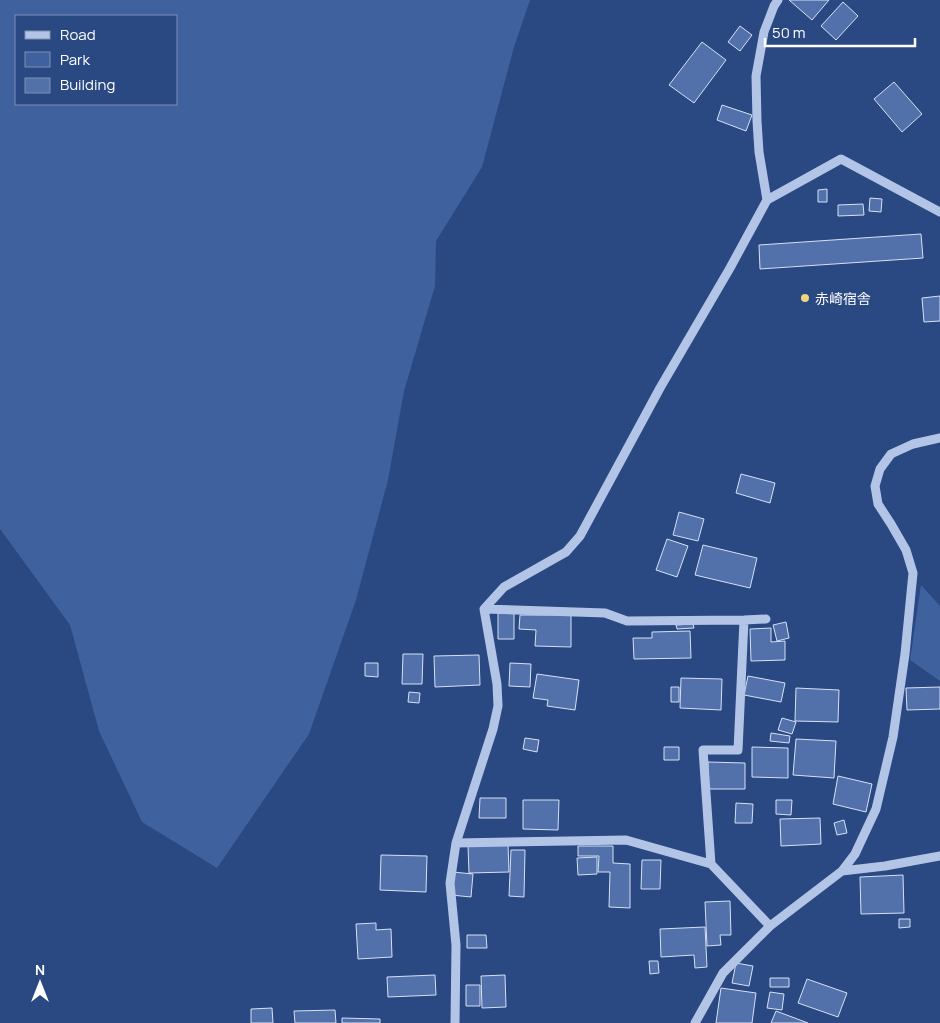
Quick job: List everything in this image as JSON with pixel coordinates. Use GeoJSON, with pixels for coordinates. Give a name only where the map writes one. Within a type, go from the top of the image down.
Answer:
{"type":"FeatureCollection","features":[{"type":"Feature","properties":{"kind":"street"},"geometry":{"type":"LineString","coordinates":[[767,200],[756,121],[756,76],[764,32],[778,0]]}},
{"type":"Feature","properties":{"kind":"street"},"geometry":{"type":"LineString","coordinates":[[484,608],[504,587],[566,552],[580,536],[660,388],[767,200],[841,159],[940,212]]}},
{"type":"Feature","properties":{"kind":"street"},"geometry":{"type":"LineString","coordinates":[[695,1023],[724,973],[770,926],[842,871],[855,854],[876,809],[893,737],[905,654],[913,573],[906,550],[892,524],[878,504],[875,486],[880,469],[892,454],[913,444],[940,438]]}},
{"type":"Feature","properties":{"kind":"street"},"geometry":{"type":"LineString","coordinates":[[484,608],[605,612],[627,622],[766,619]]}},
{"type":"Feature","properties":{"kind":"street"},"geometry":{"type":"LineString","coordinates":[[455,1023],[456,945],[450,883],[456,843],[493,729],[498,706],[497,684],[484,608]]}},
{"type":"Feature","properties":{"kind":"street"},"geometry":{"type":"LineString","coordinates":[[711,864],[702,750],[738,750],[744,620]]}},
{"type":"Feature","properties":{"kind":"street"},"geometry":{"type":"LineString","coordinates":[[456,843],[626,840],[711,864],[770,926]]}},
{"type":"Feature","properties":{"kind":"street"},"geometry":{"type":"LineString","coordinates":[[842,871],[885,866],[940,856]]}},
{"type":"Feature","properties":{"kind":"green space"},"geometry":{"type":"Polygon","coordinates":[[[0,0],[530,0],[514,47],[482,167],[436,241],[435,286],[404,391],[388,480],[356,600],[309,734],[217,868],[142,822],[99,731],[70,625],[0,529],[0,0]]]}},
{"type":"Feature","properties":{"kind":"green space"},"geometry":{"type":"Polygon","coordinates":[[[921,585],[940,606],[940,681],[910,660],[921,585]]]}},
{"type":"Feature","properties":{"kind":"building"},"geometry":{"type":"Polygon","coordinates":[[[789,0],[829,0],[812,20],[789,0]]]}},
{"type":"Feature","properties":{"kind":"building"},"geometry":{"type":"Polygon","coordinates":[[[843,2],[858,16],[836,40],[821,26],[843,2]]]}},
{"type":"Feature","properties":{"kind":"building"},"geometry":{"type":"Polygon","coordinates":[[[740,26],[752,35],[740,51],[728,42],[740,26]]]}},
{"type":"Feature","properties":{"kind":"building"},"geometry":{"type":"Polygon","coordinates":[[[702,42],[726,60],[694,103],[669,85],[702,42]]]}},
{"type":"Feature","properties":{"kind":"building"},"geometry":{"type":"Polygon","coordinates":[[[894,82],[922,114],[902,132],[874,99],[894,82]]]}},
{"type":"Feature","properties":{"kind":"building"},"geometry":{"type":"Polygon","coordinates":[[[722,105],[752,115],[746,131],[717,120],[722,105]]]}},
{"type":"Feature","properties":{"kind":"building"},"geometry":{"type":"Polygon","coordinates":[[[827,189],[827,202],[818,202],[818,190],[827,189]]]}},
{"type":"Feature","properties":{"kind":"building"},"geometry":{"type":"Polygon","coordinates":[[[870,198],[882,199],[881,212],[869,211],[870,198]]]}},
{"type":"Feature","properties":{"kind":"building"},"geometry":{"type":"Polygon","coordinates":[[[863,204],[864,215],[838,216],[838,205],[863,204]]]}},
{"type":"Feature","properties":{"kind":"building"},"geometry":{"type":"Polygon","coordinates":[[[921,234],[923,258],[760,269],[759,245],[921,234]]]}},
{"type":"Feature","properties":{"kind":"building"},"geometry":{"type":"Polygon","coordinates":[[[940,296],[940,321],[924,322],[922,298],[940,296]]]}},
{"type":"Feature","properties":{"kind":"building"},"geometry":{"type":"Polygon","coordinates":[[[741,474],[775,483],[770,503],[736,493],[741,474]]]}},
{"type":"Feature","properties":{"kind":"building"},"geometry":{"type":"Polygon","coordinates":[[[679,512],[704,519],[698,541],[673,535],[679,512]]]}},
{"type":"Feature","properties":{"kind":"building"},"geometry":{"type":"Polygon","coordinates":[[[667,539],[688,546],[677,577],[656,570],[667,539]]]}},
{"type":"Feature","properties":{"kind":"building"},"geometry":{"type":"Polygon","coordinates":[[[703,545],[757,558],[750,588],[695,575],[703,545]]]}},
{"type":"Feature","properties":{"kind":"building"},"geometry":{"type":"Polygon","coordinates":[[[498,613],[514,613],[514,639],[498,639],[498,613]]]}},
{"type":"Feature","properties":{"kind":"building"},"geometry":{"type":"Polygon","coordinates":[[[520,615],[571,615],[571,647],[535,646],[536,630],[519,629],[520,615]]]}},
{"type":"Feature","properties":{"kind":"building"},"geometry":{"type":"Polygon","coordinates":[[[786,622],[789,638],[777,641],[773,625],[786,622]]]}},
{"type":"Feature","properties":{"kind":"building"},"geometry":{"type":"Polygon","coordinates":[[[693,624],[694,628],[677,629],[676,625],[693,624]]]}},
{"type":"Feature","properties":{"kind":"building"},"geometry":{"type":"Polygon","coordinates":[[[771,628],[771,642],[785,641],[785,660],[751,661],[750,629],[771,628]]]}},
{"type":"Feature","properties":{"kind":"building"},"geometry":{"type":"Polygon","coordinates":[[[690,631],[691,658],[634,659],[633,638],[652,638],[652,632],[690,631]]]}},
{"type":"Feature","properties":{"kind":"building"},"geometry":{"type":"Polygon","coordinates":[[[403,654],[423,654],[422,684],[402,684],[403,654]]]}},
{"type":"Feature","properties":{"kind":"building"},"geometry":{"type":"Polygon","coordinates":[[[479,655],[480,685],[435,687],[434,656],[479,655]]]}},
{"type":"Feature","properties":{"kind":"building"},"geometry":{"type":"Polygon","coordinates":[[[365,663],[378,663],[378,677],[365,676],[365,663]]]}},
{"type":"Feature","properties":{"kind":"building"},"geometry":{"type":"Polygon","coordinates":[[[510,663],[531,664],[530,687],[509,686],[510,663]]]}},
{"type":"Feature","properties":{"kind":"building"},"geometry":{"type":"Polygon","coordinates":[[[537,674],[579,680],[575,710],[547,706],[548,700],[533,698],[537,674]]]}},
{"type":"Feature","properties":{"kind":"building"},"geometry":{"type":"Polygon","coordinates":[[[748,676],[785,683],[781,702],[744,695],[748,676]]]}},
{"type":"Feature","properties":{"kind":"building"},"geometry":{"type":"Polygon","coordinates":[[[681,678],[722,679],[721,710],[680,708],[681,678]]]}},
{"type":"Feature","properties":{"kind":"building"},"geometry":{"type":"Polygon","coordinates":[[[671,687],[679,687],[679,702],[671,702],[671,687]]]}},
{"type":"Feature","properties":{"kind":"building"},"geometry":{"type":"Polygon","coordinates":[[[940,687],[940,709],[907,710],[906,688],[940,687]]]}},
{"type":"Feature","properties":{"kind":"building"},"geometry":{"type":"Polygon","coordinates":[[[796,688],[839,690],[838,722],[795,721],[796,688]]]}},
{"type":"Feature","properties":{"kind":"building"},"geometry":{"type":"Polygon","coordinates":[[[409,692],[420,693],[419,703],[408,702],[409,692]]]}},
{"type":"Feature","properties":{"kind":"building"},"geometry":{"type":"Polygon","coordinates":[[[782,718],[796,722],[792,734],[778,730],[782,718]]]}},
{"type":"Feature","properties":{"kind":"building"},"geometry":{"type":"Polygon","coordinates":[[[771,733],[790,736],[789,743],[770,741],[771,733]]]}},
{"type":"Feature","properties":{"kind":"building"},"geometry":{"type":"Polygon","coordinates":[[[525,738],[539,740],[537,752],[523,749],[525,738]]]}},
{"type":"Feature","properties":{"kind":"building"},"geometry":{"type":"Polygon","coordinates":[[[796,739],[836,741],[834,778],[793,775],[796,739]]]}},
{"type":"Feature","properties":{"kind":"building"},"geometry":{"type":"Polygon","coordinates":[[[664,747],[679,747],[679,760],[664,760],[664,747]]]}},
{"type":"Feature","properties":{"kind":"building"},"geometry":{"type":"Polygon","coordinates":[[[752,747],[788,748],[788,778],[752,777],[752,747]]]}},
{"type":"Feature","properties":{"kind":"building"},"geometry":{"type":"Polygon","coordinates":[[[708,762],[745,763],[745,789],[708,789],[708,762]]]}},
{"type":"Feature","properties":{"kind":"building"},"geometry":{"type":"Polygon","coordinates":[[[838,776],[872,784],[866,812],[833,804],[838,776]]]}},
{"type":"Feature","properties":{"kind":"building"},"geometry":{"type":"Polygon","coordinates":[[[480,798],[506,798],[506,818],[479,818],[480,798]]]}},
{"type":"Feature","properties":{"kind":"building"},"geometry":{"type":"Polygon","coordinates":[[[523,800],[559,800],[558,830],[523,829],[523,800]]]}},
{"type":"Feature","properties":{"kind":"building"},"geometry":{"type":"Polygon","coordinates":[[[776,800],[792,800],[791,815],[776,814],[776,800]]]}},
{"type":"Feature","properties":{"kind":"building"},"geometry":{"type":"Polygon","coordinates":[[[736,803],[753,804],[752,823],[735,823],[736,803]]]}},
{"type":"Feature","properties":{"kind":"building"},"geometry":{"type":"Polygon","coordinates":[[[820,818],[821,844],[781,846],[780,819],[820,818]]]}},
{"type":"Feature","properties":{"kind":"building"},"geometry":{"type":"Polygon","coordinates":[[[844,820],[847,833],[837,835],[834,823],[844,820]]]}},
{"type":"Feature","properties":{"kind":"building"},"geometry":{"type":"Polygon","coordinates":[[[508,844],[509,872],[469,873],[468,846],[508,844]]]}},
{"type":"Feature","properties":{"kind":"building"},"geometry":{"type":"Polygon","coordinates":[[[578,846],[613,846],[613,863],[630,864],[630,908],[609,907],[610,872],[598,872],[599,856],[578,856],[578,846]]]}},
{"type":"Feature","properties":{"kind":"building"},"geometry":{"type":"Polygon","coordinates":[[[511,850],[525,850],[524,897],[509,896],[511,850]]]}},
{"type":"Feature","properties":{"kind":"building"},"geometry":{"type":"Polygon","coordinates":[[[381,855],[427,856],[426,892],[380,890],[381,855]]]}},
{"type":"Feature","properties":{"kind":"building"},"geometry":{"type":"Polygon","coordinates":[[[597,857],[597,874],[578,875],[577,858],[597,857]]]}},
{"type":"Feature","properties":{"kind":"building"},"geometry":{"type":"Polygon","coordinates":[[[642,860],[661,860],[660,889],[641,889],[642,860]]]}},
{"type":"Feature","properties":{"kind":"building"},"geometry":{"type":"Polygon","coordinates":[[[453,872],[473,874],[471,897],[451,895],[453,872]]]}},
{"type":"Feature","properties":{"kind":"building"},"geometry":{"type":"Polygon","coordinates":[[[903,875],[904,913],[861,914],[860,877],[903,875]]]}},
{"type":"Feature","properties":{"kind":"building"},"geometry":{"type":"Polygon","coordinates":[[[730,901],[731,935],[720,935],[721,945],[707,946],[705,902],[730,901]]]}},
{"type":"Feature","properties":{"kind":"building"},"geometry":{"type":"Polygon","coordinates":[[[899,919],[910,919],[910,927],[899,928],[899,919]]]}},
{"type":"Feature","properties":{"kind":"building"},"geometry":{"type":"Polygon","coordinates":[[[376,923],[376,930],[391,929],[392,957],[358,959],[356,924],[376,923]]]}},
{"type":"Feature","properties":{"kind":"building"},"geometry":{"type":"Polygon","coordinates":[[[705,927],[707,967],[695,968],[694,955],[661,957],[660,929],[705,927]]]}},
{"type":"Feature","properties":{"kind":"building"},"geometry":{"type":"Polygon","coordinates":[[[467,935],[486,935],[487,948],[467,948],[467,935]]]}},
{"type":"Feature","properties":{"kind":"building"},"geometry":{"type":"Polygon","coordinates":[[[649,961],[658,961],[659,973],[650,974],[649,961]]]}},
{"type":"Feature","properties":{"kind":"building"},"geometry":{"type":"Polygon","coordinates":[[[736,963],[753,966],[749,986],[732,983],[736,963]]]}},
{"type":"Feature","properties":{"kind":"building"},"geometry":{"type":"Polygon","coordinates":[[[435,975],[436,995],[388,997],[387,977],[435,975]]]}},
{"type":"Feature","properties":{"kind":"building"},"geometry":{"type":"Polygon","coordinates":[[[505,975],[506,1007],[482,1008],[481,976],[505,975]]]}},
{"type":"Feature","properties":{"kind":"building"},"geometry":{"type":"Polygon","coordinates":[[[770,978],[789,978],[789,987],[770,987],[770,978]]]}},
{"type":"Feature","properties":{"kind":"building"},"geometry":{"type":"Polygon","coordinates":[[[807,979],[847,993],[838,1017],[798,1003],[807,979]]]}},
{"type":"Feature","properties":{"kind":"building"},"geometry":{"type":"Polygon","coordinates":[[[466,985],[480,985],[480,1006],[466,1006],[466,985]]]}},
{"type":"Feature","properties":{"kind":"building"},"geometry":{"type":"Polygon","coordinates":[[[721,988],[756,993],[752,1023],[716,1023],[721,988]]]}},
{"type":"Feature","properties":{"kind":"building"},"geometry":{"type":"Polygon","coordinates":[[[770,992],[784,994],[782,1010],[767,1008],[770,992]]]}},
{"type":"Feature","properties":{"kind":"building"},"geometry":{"type":"Polygon","coordinates":[[[272,1008],[273,1023],[251,1023],[251,1009],[272,1008]]]}},
{"type":"Feature","properties":{"kind":"building"},"geometry":{"type":"Polygon","coordinates":[[[335,1010],[336,1023],[295,1023],[294,1011],[335,1010]]]}},
{"type":"Feature","properties":{"kind":"building"},"geometry":{"type":"Polygon","coordinates":[[[776,1011],[808,1023],[771,1023],[776,1011]]]}},
{"type":"Feature","properties":{"kind":"building"},"geometry":{"type":"Polygon","coordinates":[[[342,1018],[380,1019],[380,1023],[342,1023],[342,1018]]]}},
{"type":"Feature","properties":{"kind":"place","name":"赤崎宿舎"},"geometry":{"type":"Point","coordinates":[805,298]}}]}
